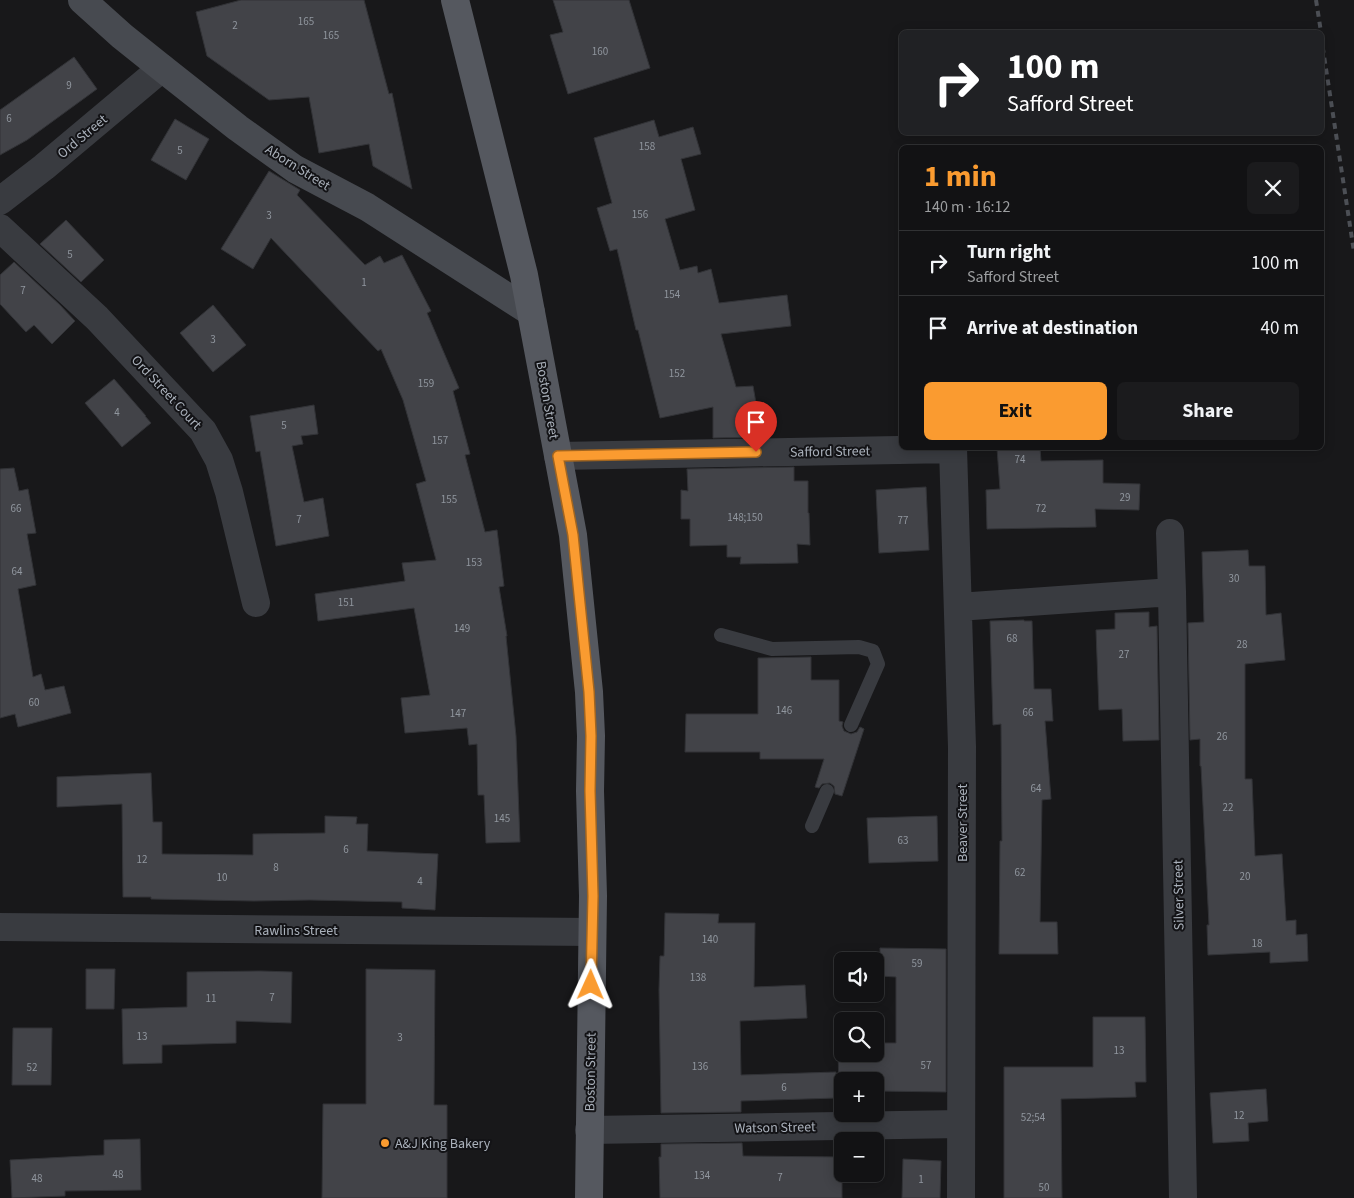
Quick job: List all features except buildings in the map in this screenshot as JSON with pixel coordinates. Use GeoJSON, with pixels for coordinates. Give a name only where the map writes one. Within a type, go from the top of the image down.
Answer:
{"type":"FeatureCollection","features":[{"type":"Feature","properties":{"kind":"main road","name":"Boston Street"},"geometry":{"type":"LineString","coordinates":[[455,0],[524,276],[573,535],[589,692],[591,736],[590,791],[593,896],[588,1198]]}},
{"type":"Feature","properties":{"kind":"street","name":"Aborn Street"},"geometry":{"type":"LineString","coordinates":[[82,0],[122,36],[162,68],[238,128],[295,169],[367,207],[531,312]]}},
{"type":"Feature","properties":{"kind":"street","name":"Ord Street"},"geometry":{"type":"LineString","coordinates":[[0,201],[44,167],[162,68]]}},
{"type":"Feature","properties":{"kind":"street","name":"Ord Street Court"},"geometry":{"type":"LineString","coordinates":[[0,228],[97,318],[203,431],[219,460],[229,492],[256,604]]}},
{"type":"Feature","properties":{"kind":"street","name":"Safford Street"},"geometry":{"type":"LineString","coordinates":[[558,456],[899,449]]}},
{"type":"Feature","properties":{"kind":"street","name":"Beaver Street"},"geometry":{"type":"LineString","coordinates":[[953,450],[962,747],[961,1198]]}},
{"type":"Feature","properties":{"kind":"street","name":"Silver Street"},"geometry":{"type":"LineString","coordinates":[[1170,533],[1183,1198]]}},
{"type":"Feature","properties":{"kind":"street"},"geometry":{"type":"LineString","coordinates":[[958,607],[1172,592]]}},
{"type":"Feature","properties":{"kind":"street","name":"Rawlins Street"},"geometry":{"type":"LineString","coordinates":[[0,927],[592,932]]}},
{"type":"Feature","properties":{"kind":"street","name":"Watson Street"},"geometry":{"type":"LineString","coordinates":[[589,1130],[962,1124]]}},
{"type":"Feature","properties":{"kind":"lane"},"geometry":{"type":"LineString","coordinates":[[721,635],[772,649],[859,646],[872,651],[878,664],[851,725]]}},
{"type":"Feature","properties":{"kind":"lane"},"geometry":{"type":"LineString","coordinates":[[812,826],[827,791]]}},
{"type":"Feature","properties":{"kind":"railway"},"geometry":{"type":"LineString","coordinates":[[1316,0],[1321,30]]}},
{"type":"Feature","properties":{"kind":"railway"},"geometry":{"type":"LineString","coordinates":[[1324,56],[1354,252]]}},
{"type":"Feature","properties":{"kind":"place","name":"A&J King Bakery"},"geometry":{"type":"Point","coordinates":[385,1143]}},
{"type":"Feature","properties":{"kind":"route"},"geometry":{"type":"LineString","coordinates":[[591,985],[593,896],[589,692],[573,535],[558,456],[756,452]]}}]}
